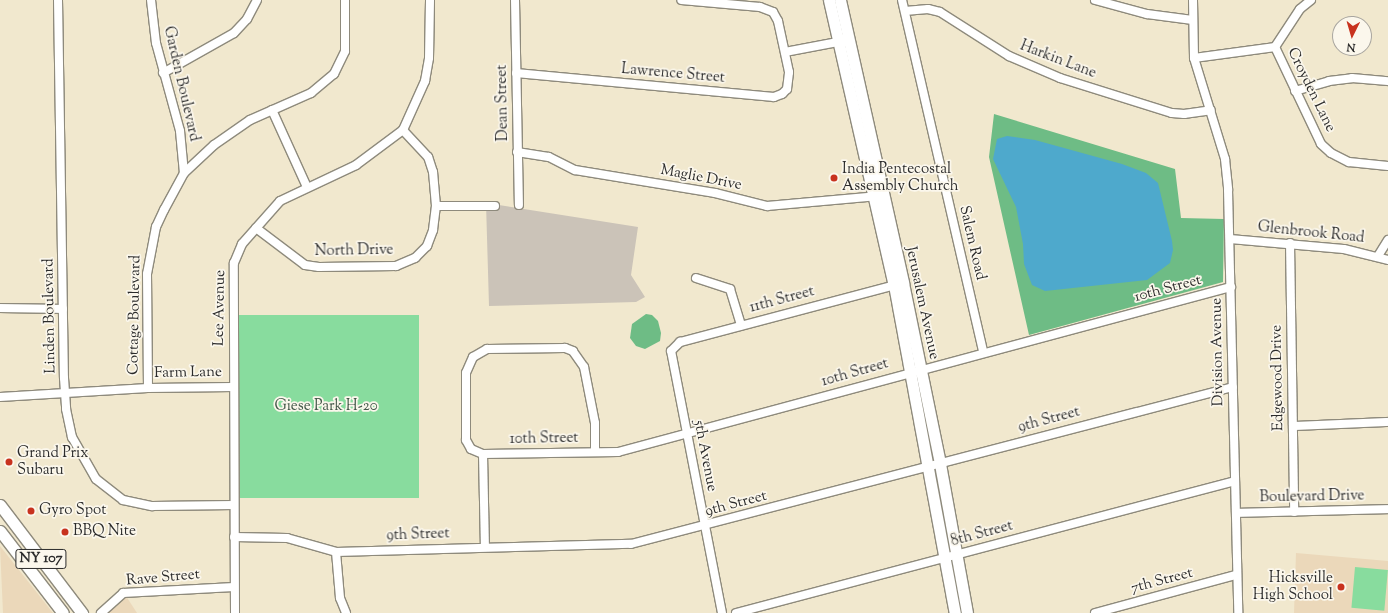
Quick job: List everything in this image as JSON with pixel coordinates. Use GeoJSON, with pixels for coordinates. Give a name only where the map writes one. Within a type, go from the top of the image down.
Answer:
{"type":"FeatureCollection","features":[{"type":"Feature","properties":{"kind":"main road","name":"Jerusalem Avenue"},"geometry":{"type":"LineString","coordinates":[[830,0],[844,41],[899,284],[915,370],[927,467],[955,613]]}},
{"type":"Feature","properties":{"kind":"main road","name":"Jerusalem Avenue"},"geometry":{"type":"LineString","coordinates":[[840,0],[844,41]]}},
{"type":"Feature","properties":{"kind":"main road","name":"Jerusalem Avenue"},"geometry":{"type":"LineString","coordinates":[[915,370],[940,464],[967,613]]}},
{"type":"Feature","properties":{"kind":"main road","name":"NY 107"},"geometry":{"type":"LineString","coordinates":[[0,505],[82,613]]}},
{"type":"Feature","properties":{"kind":"main road","name":"NY 107"},"geometry":{"type":"LineString","coordinates":[[0,530],[63,613]]}},
{"type":"Feature","properties":{"kind":"street","name":"Linden Boulevard"},"geometry":{"type":"LineString","coordinates":[[58,0],[63,309],[66,393],[68,423],[76,448],[88,469],[105,488],[123,500],[142,505],[234,504]]}},
{"type":"Feature","properties":{"kind":"street","name":"Garden Boulevard"},"geometry":{"type":"LineString","coordinates":[[151,0],[156,43],[180,131],[184,173]]}},
{"type":"Feature","properties":{"kind":"street"},"geometry":{"type":"LineString","coordinates":[[163,73],[234,32],[248,19],[257,0]]}},
{"type":"Feature","properties":{"kind":"street","name":"Cottage Boulevard"},"geometry":{"type":"LineString","coordinates":[[148,388],[147,274],[149,253],[156,227],[184,173],[214,144],[238,127],[310,93],[334,74],[345,51],[345,0]]}},
{"type":"Feature","properties":{"kind":"street"},"geometry":{"type":"LineString","coordinates":[[403,130],[424,81],[429,58],[430,0]]}},
{"type":"Feature","properties":{"kind":"street","name":"Dean Street"},"geometry":{"type":"LineString","coordinates":[[515,0],[519,205]]}},
{"type":"Feature","properties":{"kind":"street"},"geometry":{"type":"LineString","coordinates":[[681,0],[770,10],[778,21],[785,52],[844,41]]}},
{"type":"Feature","properties":{"kind":"street","name":"Salem Road"},"geometry":{"type":"LineString","coordinates":[[902,0],[983,352]]}},
{"type":"Feature","properties":{"kind":"street"},"geometry":{"type":"LineString","coordinates":[[1095,0],[1147,14],[1193,20]]}},
{"type":"Feature","properties":{"kind":"street","name":"Division Avenue"},"geometry":{"type":"LineString","coordinates":[[1193,0],[1194,58],[1225,159],[1230,239],[1238,613]]}},
{"type":"Feature","properties":{"kind":"street"},"geometry":{"type":"LineString","coordinates":[[1194,58],[1275,47],[1300,9],[1311,0]]}},
{"type":"Feature","properties":{"kind":"street","name":"Harkin Lane"},"geometry":{"type":"LineString","coordinates":[[905,11],[928,9],[940,12],[1009,56],[1060,78],[1172,113],[1184,114],[1211,110]]}},
{"type":"Feature","properties":{"kind":"street","name":"Croyden Lane"},"geometry":{"type":"LineString","coordinates":[[1275,47],[1317,138],[1331,153],[1349,162],[1388,166]]}},
{"type":"Feature","properties":{"kind":"street","name":"Lawrence Street"},"geometry":{"type":"LineString","coordinates":[[516,74],[774,97],[782,94],[787,89],[789,72],[785,52]]}},
{"type":"Feature","properties":{"kind":"street"},"geometry":{"type":"LineString","coordinates":[[1295,91],[1329,81],[1352,78],[1388,81]]}},
{"type":"Feature","properties":{"kind":"street"},"geometry":{"type":"LineString","coordinates":[[272,110],[307,187]]}},
{"type":"Feature","properties":{"kind":"street","name":"Lee Avenue"},"geometry":{"type":"LineString","coordinates":[[235,613],[232,277],[239,250],[280,201],[356,165],[403,130]]}},
{"type":"Feature","properties":{"kind":"street","name":"North Drive"},"geometry":{"type":"LineString","coordinates":[[256,228],[305,265],[319,267],[396,266],[415,258],[427,246],[433,230],[436,206],[433,172],[428,157],[403,130]]}},
{"type":"Feature","properties":{"kind":"street","name":"Maglie Drive"},"geometry":{"type":"LineString","coordinates":[[517,152],[549,157],[575,170],[715,193],[767,206],[879,196]]}},
{"type":"Feature","properties":{"kind":"street"},"geometry":{"type":"LineString","coordinates":[[436,206],[494,206]]}},
{"type":"Feature","properties":{"kind":"street","name":"Glenbrook Road"},"geometry":{"type":"LineString","coordinates":[[1230,239],[1290,243],[1344,249],[1378,256],[1388,260]]}},
{"type":"Feature","properties":{"kind":"street"},"geometry":{"type":"LineString","coordinates":[[1378,256],[1388,240]]}},
{"type":"Feature","properties":{"kind":"street","name":"Edgewood Drive"},"geometry":{"type":"LineString","coordinates":[[1290,243],[1294,512]]}},
{"type":"Feature","properties":{"kind":"street"},"geometry":{"type":"LineString","coordinates":[[696,278],[730,289],[741,325]]}},
{"type":"Feature","properties":{"kind":"street","name":"11th Street"},"geometry":{"type":"LineString","coordinates":[[671,351],[680,342],[899,284]]}},
{"type":"Feature","properties":{"kind":"street","name":"10th Street"},"geometry":{"type":"LineString","coordinates":[[483,454],[630,450],[915,370],[1231,287]]}},
{"type":"Feature","properties":{"kind":"street"},"geometry":{"type":"LineString","coordinates":[[0,308],[63,309]]}},
{"type":"Feature","properties":{"kind":"street"},"geometry":{"type":"LineString","coordinates":[[485,547],[483,454],[471,449],[466,440],[466,373],[473,356],[487,349],[565,348],[573,351],[584,367],[594,423],[595,452]]}},
{"type":"Feature","properties":{"kind":"street","name":"5th Avenue"},"geometry":{"type":"LineString","coordinates":[[671,351],[704,527],[722,613]]}},
{"type":"Feature","properties":{"kind":"street","name":"Farm Lane"},"geometry":{"type":"LineString","coordinates":[[0,397],[148,388],[233,387]]}},
{"type":"Feature","properties":{"kind":"street","name":"9th Street"},"geometry":{"type":"LineString","coordinates":[[234,537],[287,538],[336,552],[631,544],[704,527],[1233,387]]}},
{"type":"Feature","properties":{"kind":"street"},"geometry":{"type":"LineString","coordinates":[[1293,426],[1388,422]]}},
{"type":"Feature","properties":{"kind":"street","name":"8th Street"},"geometry":{"type":"LineString","coordinates":[[736,613],[1235,481]]}},
{"type":"Feature","properties":{"kind":"street","name":"Boulevard Drive"},"geometry":{"type":"LineString","coordinates":[[1237,513],[1388,509]]}},
{"type":"Feature","properties":{"kind":"street"},"geometry":{"type":"LineString","coordinates":[[336,552],[340,598],[346,613]]}},
{"type":"Feature","properties":{"kind":"street","name":"7th Street"},"geometry":{"type":"LineString","coordinates":[[1095,613],[1236,575]]}},
{"type":"Feature","properties":{"kind":"street","name":"Rave Street"},"geometry":{"type":"LineString","coordinates":[[100,613],[123,593],[234,587]]}},
{"type":"Feature","properties":{"kind":"shaded area"},"geometry":{"type":"Polygon","coordinates":[[[486,203],[638,227],[631,275],[645,297],[636,302],[489,306],[486,203]]]}},
{"type":"Feature","properties":{"kind":"shaded area"},"geometry":{"type":"Polygon","coordinates":[[[0,546],[53,613],[3,613],[0,546]]]}},
{"type":"Feature","properties":{"kind":"shaded area","name":"Hicksville High School"},"geometry":{"type":"Polygon","coordinates":[[[1296,553],[1388,561],[1388,613],[1294,613],[1296,553]]]}},
{"type":"Feature","properties":{"kind":"shaded area"},"geometry":{"type":"Polygon","coordinates":[[[126,596],[137,613],[105,613],[126,596]]]}},
{"type":"Feature","properties":{"kind":"green space"},"geometry":{"type":"Polygon","coordinates":[[[994,114],[1175,169],[1181,218],[1224,219],[1223,282],[1029,335],[989,157],[994,114]]]}},
{"type":"Feature","properties":{"kind":"green space"},"geometry":{"type":"Polygon","coordinates":[[[646,314],[652,315],[658,321],[661,333],[660,341],[645,349],[636,346],[630,338],[632,324],[646,314]]]}},
{"type":"Feature","properties":{"kind":"green space","name":"Giese Park H-20"},"geometry":{"type":"Polygon","coordinates":[[[234,315],[419,315],[419,498],[234,498],[234,315]]]}},
{"type":"Feature","properties":{"kind":"green space"},"geometry":{"type":"Polygon","coordinates":[[[1355,567],[1388,570],[1384,611],[1351,608],[1355,567]]]}},
{"type":"Feature","properties":{"kind":"water"},"geometry":{"type":"Polygon","coordinates":[[[1007,136],[1035,140],[1122,164],[1146,173],[1158,183],[1172,241],[1173,250],[1170,263],[1147,280],[1045,291],[1032,285],[1024,264],[1023,244],[1016,207],[993,159],[997,139],[1007,136]]]}},
{"type":"Feature","properties":{"kind":"place","name":"India Pentecostal Assembly Church"},"geometry":{"type":"Point","coordinates":[834,178]}},
{"type":"Feature","properties":{"kind":"place","name":"Grand Prix Subaru"},"geometry":{"type":"Point","coordinates":[9,462]}},
{"type":"Feature","properties":{"kind":"place","name":"Gyro Spot"},"geometry":{"type":"Point","coordinates":[31,511]}},
{"type":"Feature","properties":{"kind":"place","name":"BBQ Nite"},"geometry":{"type":"Point","coordinates":[65,532]}},
{"type":"Feature","properties":{"kind":"place","name":"Hicksville High School"},"geometry":{"type":"Point","coordinates":[1341,587]}}]}
